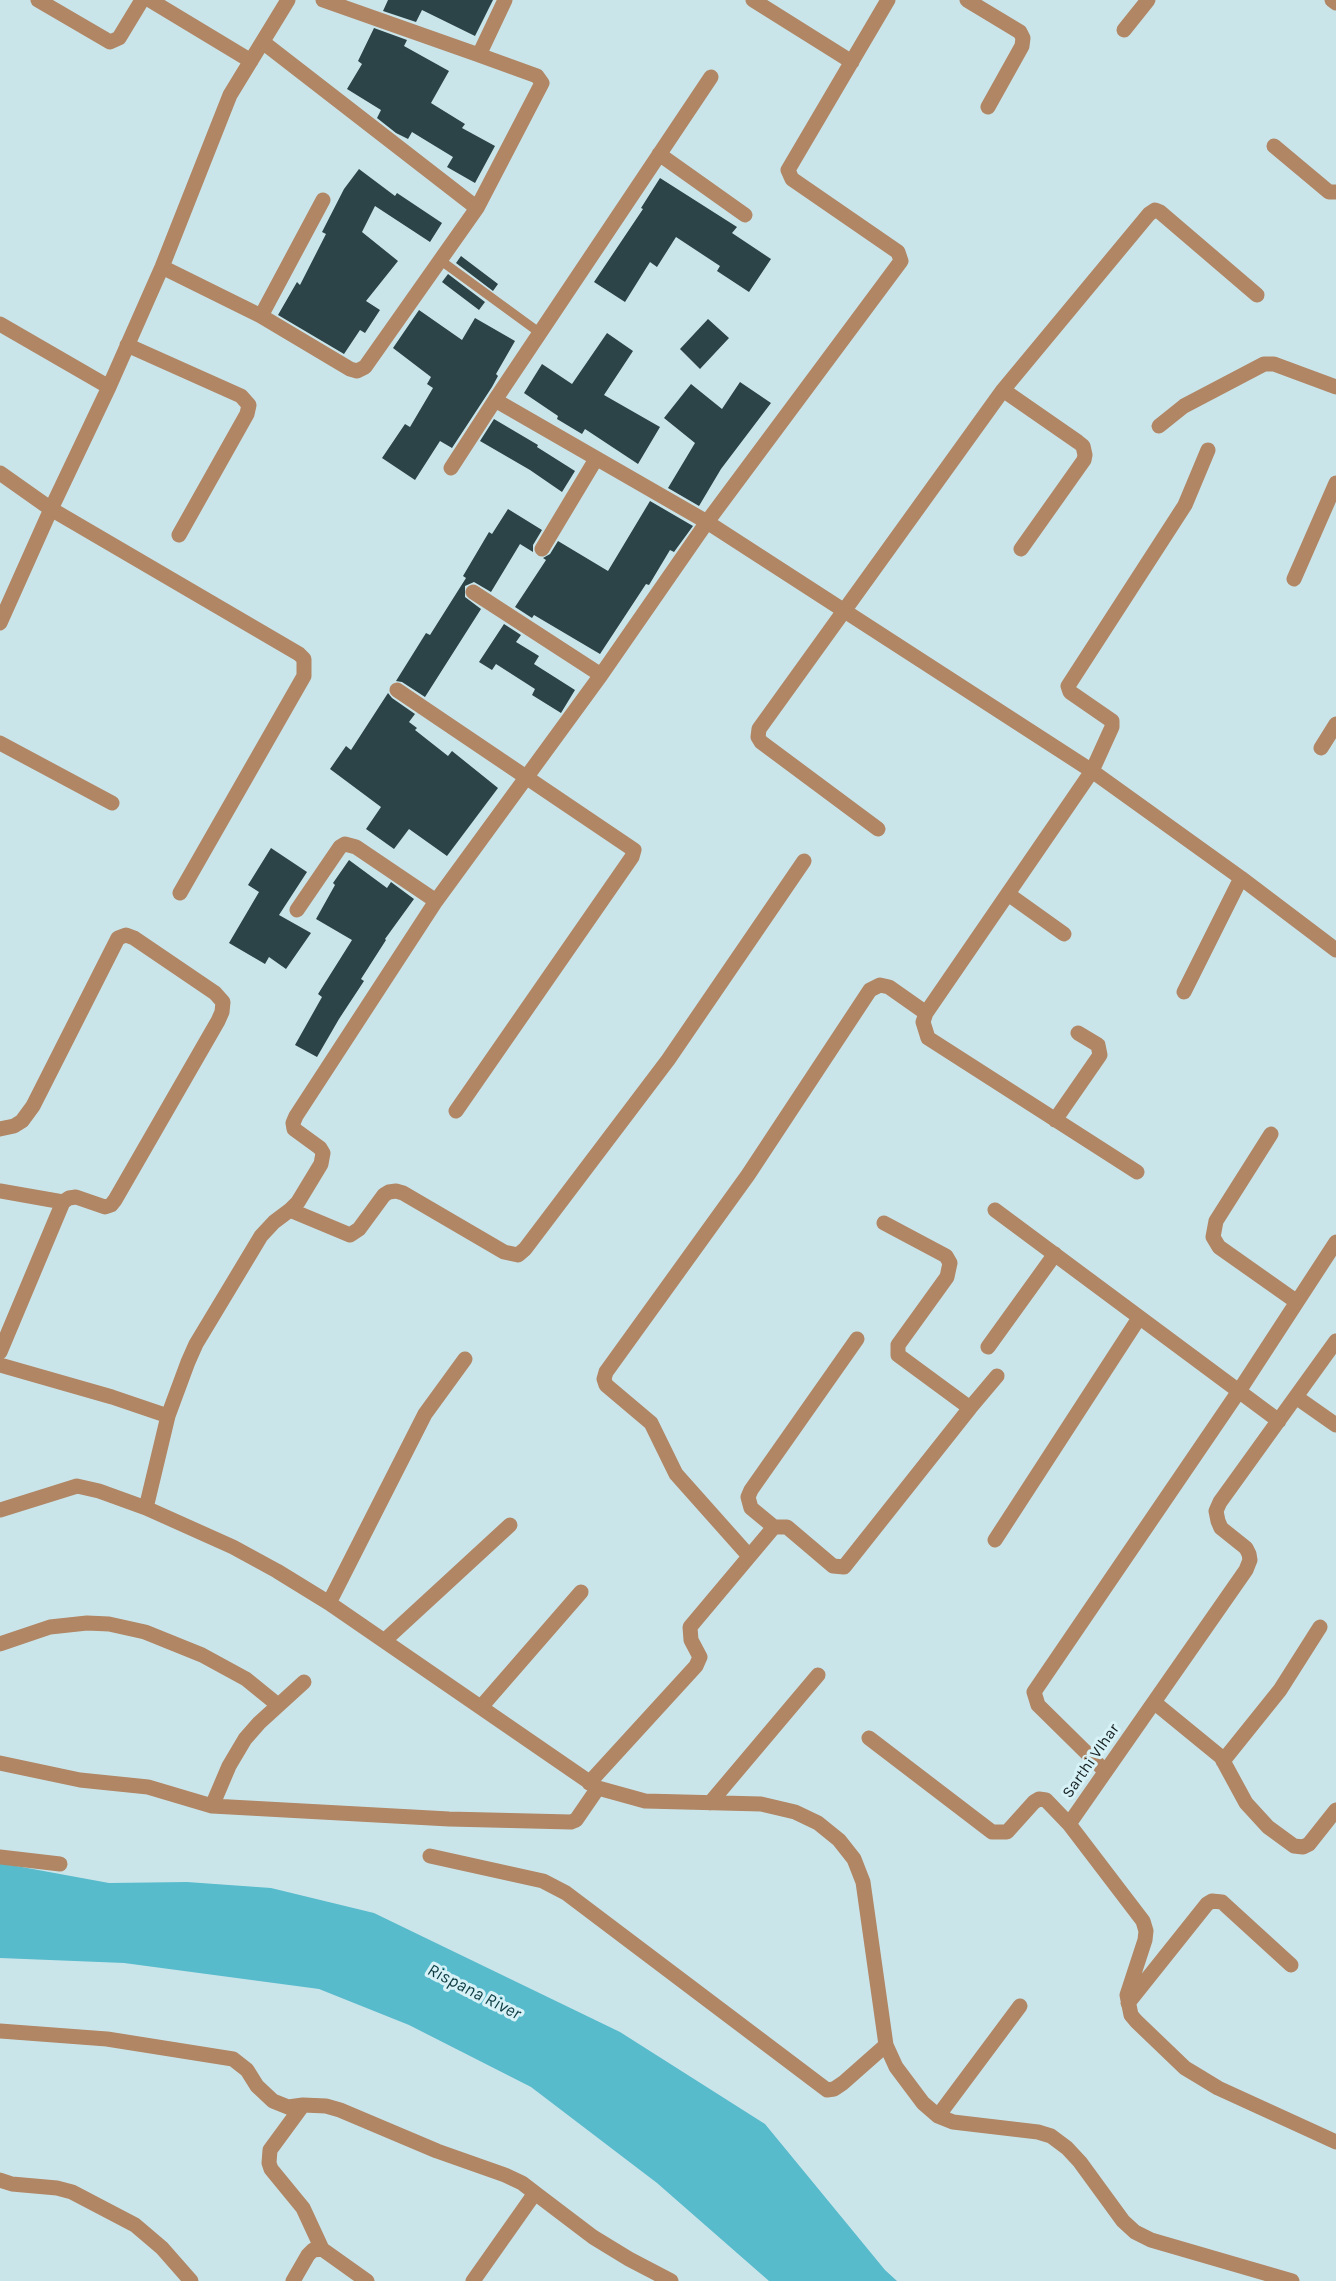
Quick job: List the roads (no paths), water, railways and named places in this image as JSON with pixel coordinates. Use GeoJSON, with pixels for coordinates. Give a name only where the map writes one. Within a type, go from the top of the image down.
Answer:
{"type":"FeatureCollection","features":[{"type":"Feature","properties":{"kind":"street"},"geometry":{"type":"LineString","coordinates":[[38,0],[110,42],[119,38],[142,0]]}},
{"type":"Feature","properties":{"kind":"street"},"geometry":{"type":"LineString","coordinates":[[150,0],[251,61]]}},
{"type":"Feature","properties":{"kind":"street"},"geometry":{"type":"LineString","coordinates":[[0,623],[162,267],[230,95],[264,43],[288,0]]}},
{"type":"Feature","properties":{"kind":"street"},"geometry":{"type":"LineString","coordinates":[[162,267],[261,316],[350,369],[360,370],[477,208],[542,83],[537,76],[323,0]]}},
{"type":"Feature","properties":{"kind":"street"},"geometry":{"type":"LineString","coordinates":[[479,55],[505,0]]}},
{"type":"Feature","properties":{"kind":"street"},"geometry":{"type":"LineString","coordinates":[[753,0],[852,62]]}},
{"type":"Feature","properties":{"kind":"street"},"geometry":{"type":"LineString","coordinates":[[146,1508],[168,1416],[196,1344],[261,1236],[298,1202],[323,1158],[320,1148],[294,1129],[293,1123],[296,1116],[436,901],[601,675],[707,522],[902,261],[898,252],[792,179],[788,172],[789,165],[888,0]]}},
{"type":"Feature","properties":{"kind":"street"},"geometry":{"type":"LineString","coordinates":[[967,0],[1020,32],[1023,38],[1022,46],[988,107]]}},
{"type":"Feature","properties":{"kind":"street"},"geometry":{"type":"LineString","coordinates":[[1124,30],[1148,0]]}},
{"type":"Feature","properties":{"kind":"street"},"geometry":{"type":"LineString","coordinates":[[1332,0],[1336,3]]}},
{"type":"Feature","properties":{"kind":"street"},"geometry":{"type":"LineString","coordinates":[[264,43],[477,208]]}},
{"type":"Feature","properties":{"kind":"street"},"geometry":{"type":"LineString","coordinates":[[451,468],[711,77]]}},
{"type":"Feature","properties":{"kind":"street"},"geometry":{"type":"LineString","coordinates":[[1274,146],[1329,192],[1336,192]]}},
{"type":"Feature","properties":{"kind":"street"},"geometry":{"type":"LineString","coordinates":[[658,154],[745,215]]}},
{"type":"Feature","properties":{"kind":"street"},"geometry":{"type":"LineString","coordinates":[[261,316],[323,200]]}},
{"type":"Feature","properties":{"kind":"street"},"geometry":{"type":"LineString","coordinates":[[878,829],[761,742],[758,737],[759,729],[1003,390],[1149,213],[1160,212],[1257,295]]}},
{"type":"Feature","properties":{"kind":"street"},"geometry":{"type":"LineString","coordinates":[[0,324],[109,387]]}},
{"type":"Feature","properties":{"kind":"street"},"geometry":{"type":"LineString","coordinates":[[127,345],[241,396],[249,405],[247,414],[179,535]]}},
{"type":"Feature","properties":{"kind":"street"},"geometry":{"type":"LineString","coordinates":[[1159,426],[1184,406],[1264,364],[1274,364],[1336,387]]}},
{"type":"Feature","properties":{"kind":"street"},"geometry":{"type":"LineString","coordinates":[[1003,390],[1078,442],[1084,450],[1084,460],[1020,549]]}},
{"type":"Feature","properties":{"kind":"street"},"geometry":{"type":"LineString","coordinates":[[495,400],[707,522],[1092,771],[1241,878],[1336,950]]}},
{"type":"Feature","properties":{"kind":"street"},"geometry":{"type":"LineString","coordinates":[[1137,1172],[928,1038],[923,1022],[926,1013],[1092,771],[1112,726],[1112,721],[1070,692],[1068,686],[1185,505],[1208,450]]}},
{"type":"Feature","properties":{"kind":"street"},"geometry":{"type":"LineString","coordinates":[[542,549],[596,459]]}},
{"type":"Feature","properties":{"kind":"street"},"geometry":{"type":"LineString","coordinates":[[0,473],[51,509],[299,654],[305,664],[304,676],[180,893]]}},
{"type":"Feature","properties":{"kind":"street"},"geometry":{"type":"LineString","coordinates":[[1294,579],[1336,483]]}},
{"type":"Feature","properties":{"kind":"street"},"geometry":{"type":"LineString","coordinates":[[473,591],[601,675]]}},
{"type":"Feature","properties":{"kind":"street"},"geometry":{"type":"LineString","coordinates":[[397,690],[525,778],[631,846],[634,853],[456,1112]]}},
{"type":"Feature","properties":{"kind":"street"},"geometry":{"type":"LineString","coordinates":[[1321,748],[1336,724]]}},
{"type":"Feature","properties":{"kind":"street"},"geometry":{"type":"LineString","coordinates":[[0,743],[112,803]]}},
{"type":"Feature","properties":{"kind":"street"},"geometry":{"type":"LineString","coordinates":[[297,910],[340,847],[345,844],[356,847],[436,901]]}},
{"type":"Feature","properties":{"kind":"street"},"geometry":{"type":"LineString","coordinates":[[290,1210],[350,1235],[359,1229],[384,1195],[389,1191],[396,1191],[504,1252],[518,1255],[525,1250],[668,1060],[804,861]]}},
{"type":"Feature","properties":{"kind":"street"},"geometry":{"type":"LineString","coordinates":[[1184,992],[1241,878]]}},
{"type":"Feature","properties":{"kind":"street"},"geometry":{"type":"LineString","coordinates":[[1008,894],[1064,934]]}},
{"type":"Feature","properties":{"kind":"street"},"geometry":{"type":"LineString","coordinates":[[0,1129],[14,1126],[22,1121],[33,1106],[118,938],[126,935],[134,938],[215,993],[223,1002],[222,1012],[116,1200],[105,1207],[76,1197],[63,1202],[0,1352]]}},
{"type":"Feature","properties":{"kind":"street"},"geometry":{"type":"LineString","coordinates":[[749,1556],[676,1474],[651,1423],[606,1385],[604,1379],[606,1372],[748,1175],[870,990],[880,985],[889,987],[926,1013]]}},
{"type":"Feature","properties":{"kind":"street"},"geometry":{"type":"LineString","coordinates":[[1055,1120],[1100,1055],[1098,1045],[1078,1033]]}},
{"type":"Feature","properties":{"kind":"street"},"geometry":{"type":"LineString","coordinates":[[1271,1134],[1216,1221],[1213,1237],[1220,1247],[1297,1302]]}},
{"type":"Feature","properties":{"kind":"street"},"geometry":{"type":"LineString","coordinates":[[0,1191],[63,1202]]}},
{"type":"Feature","properties":{"kind":"street"},"geometry":{"type":"LineString","coordinates":[[995,1210],[1279,1421]]}},
{"type":"Feature","properties":{"kind":"street"},"geometry":{"type":"LineString","coordinates":[[884,1223],[946,1256],[950,1263],[947,1277],[898,1345],[897,1350],[901,1359],[970,1408]]}},
{"type":"Feature","properties":{"kind":"street"},"geometry":{"type":"LineString","coordinates":[[1105,1771],[1038,1705],[1035,1692],[1239,1391],[1336,1242]]}},
{"type":"Feature","properties":{"kind":"street"},"geometry":{"type":"LineString","coordinates":[[988,1347],[1055,1254]]}},
{"type":"Feature","properties":{"kind":"street"},"geometry":{"type":"LineString","coordinates":[[995,1540],[1140,1318]]}},
{"type":"Feature","properties":{"kind":"street"},"geometry":{"type":"LineString","coordinates":[[857,1339],[748,1497],[751,1508],[774,1527],[787,1527],[834,1566],[844,1567],[997,1376]]}},
{"type":"Feature","properties":{"kind":"street","name":"Sarthi VIhar"},"geometry":{"type":"LineString","coordinates":[[1128,2003],[1127,1995],[1145,1940],[1146,1931],[1143,1921],[1069,1824],[1155,1703],[1248,1565],[1249,1554],[1246,1548],[1221,1528],[1216,1511],[1336,1341]]}},
{"type":"Feature","properties":{"kind":"street"},"geometry":{"type":"LineString","coordinates":[[329,1603],[425,1414],[465,1359]]}},
{"type":"Feature","properties":{"kind":"street"},"geometry":{"type":"LineString","coordinates":[[0,1365],[112,1397],[168,1416]]}},
{"type":"Feature","properties":{"kind":"street"},"geometry":{"type":"LineString","coordinates":[[1296,1397],[1336,1425]]}},
{"type":"Feature","properties":{"kind":"street"},"geometry":{"type":"LineString","coordinates":[[0,1510],[77,1485],[146,1508],[253,1557],[329,1603],[593,1785],[645,1801],[761,1804],[795,1812],[818,1822],[839,1840],[854,1859],[863,1882],[886,2045],[896,2067],[923,2103],[938,2115],[953,2122],[1038,2132],[1051,2136],[1080,2162],[1123,2221],[1135,2232],[1151,2240],[1292,2281]]}},
{"type":"Feature","properties":{"kind":"street"},"geometry":{"type":"LineString","coordinates":[[384,1641],[510,1525]]}},
{"type":"Feature","properties":{"kind":"street"},"geometry":{"type":"LineString","coordinates":[[0,1763],[80,1780],[148,1787],[212,1806],[566,1823],[576,1820],[593,1785],[696,1666],[700,1657],[691,1640],[690,1627],[774,1527]]}},
{"type":"Feature","properties":{"kind":"street"},"geometry":{"type":"LineString","coordinates":[[481,1707],[580,1592]]}},
{"type":"Feature","properties":{"kind":"street"},"geometry":{"type":"LineString","coordinates":[[0,1644],[35,1631],[68,1624],[109,1624],[136,1630],[202,1655],[246,1679],[278,1705]]}},
{"type":"Feature","properties":{"kind":"street"},"geometry":{"type":"LineString","coordinates":[[1223,1761],[1280,1690],[1320,1628]]}},
{"type":"Feature","properties":{"kind":"street"},"geometry":{"type":"LineString","coordinates":[[710,1803],[818,1675]]}},
{"type":"Feature","properties":{"kind":"street"},"geometry":{"type":"LineString","coordinates":[[212,1806],[229,1766],[245,1739],[304,1682]]}},
{"type":"Feature","properties":{"kind":"street"},"geometry":{"type":"LineString","coordinates":[[1155,1703],[1223,1761],[1246,1803],[1268,1827],[1294,1846],[1303,1847],[1309,1844],[1336,1810]]}},
{"type":"Feature","properties":{"kind":"street"},"geometry":{"type":"LineString","coordinates":[[869,1738],[992,1832],[1007,1832],[1034,1802],[1040,1799],[1046,1800],[1069,1824]]}},
{"type":"Feature","properties":{"kind":"street"},"geometry":{"type":"LineString","coordinates":[[430,1856],[543,1881],[566,1893],[828,2090],[843,2083],[886,2045]]}},
{"type":"Feature","properties":{"kind":"street"},"geometry":{"type":"LineString","coordinates":[[0,1857],[60,1864]]}},
{"type":"Feature","properties":{"kind":"street"},"geometry":{"type":"LineString","coordinates":[[1291,1965],[1222,1902],[1212,1900],[1128,2003],[1131,2015],[1185,2068],[1218,2088],[1336,2142]]}},
{"type":"Feature","properties":{"kind":"street"},"geometry":{"type":"LineString","coordinates":[[938,2115],[1020,2006]]}},
{"type":"Feature","properties":{"kind":"street"},"geometry":{"type":"LineString","coordinates":[[0,2031],[107,2039],[233,2059],[247,2070],[257,2086],[273,2101],[288,2107],[326,2106],[340,2110],[437,2151],[522,2183],[593,2237],[628,2259],[671,2281]]}},
{"type":"Feature","properties":{"kind":"street"},"geometry":{"type":"LineString","coordinates":[[303,2105],[270,2150],[271,2169],[303,2208],[322,2249],[367,2281]]}},
{"type":"Feature","properties":{"kind":"street"},"geometry":{"type":"LineString","coordinates":[[0,2180],[12,2184],[57,2188],[72,2193],[135,2225],[162,2248],[191,2281]]}},
{"type":"Feature","properties":{"kind":"street"},"geometry":{"type":"LineString","coordinates":[[473,2281],[535,2193]]}},
{"type":"Feature","properties":{"kind":"street"},"geometry":{"type":"LineString","coordinates":[[293,2281],[308,2255],[313,2250],[322,2249]]}},
{"type":"Feature","properties":{"kind":"lane"},"geometry":{"type":"LineString","coordinates":[[440,260],[540,333]]}},
{"type":"Feature","properties":{"kind":"water","name":"Rispana River"},"geometry":{"type":"Polygon","coordinates":[[[0,1863],[109,1883],[187,1882],[271,1888],[374,1913],[620,2032],[765,2124],[885,2270],[897,2281],[769,2281],[657,2183],[531,2087],[409,2025],[319,1989],[124,1963],[0,1958],[0,1863]]]}}]}
